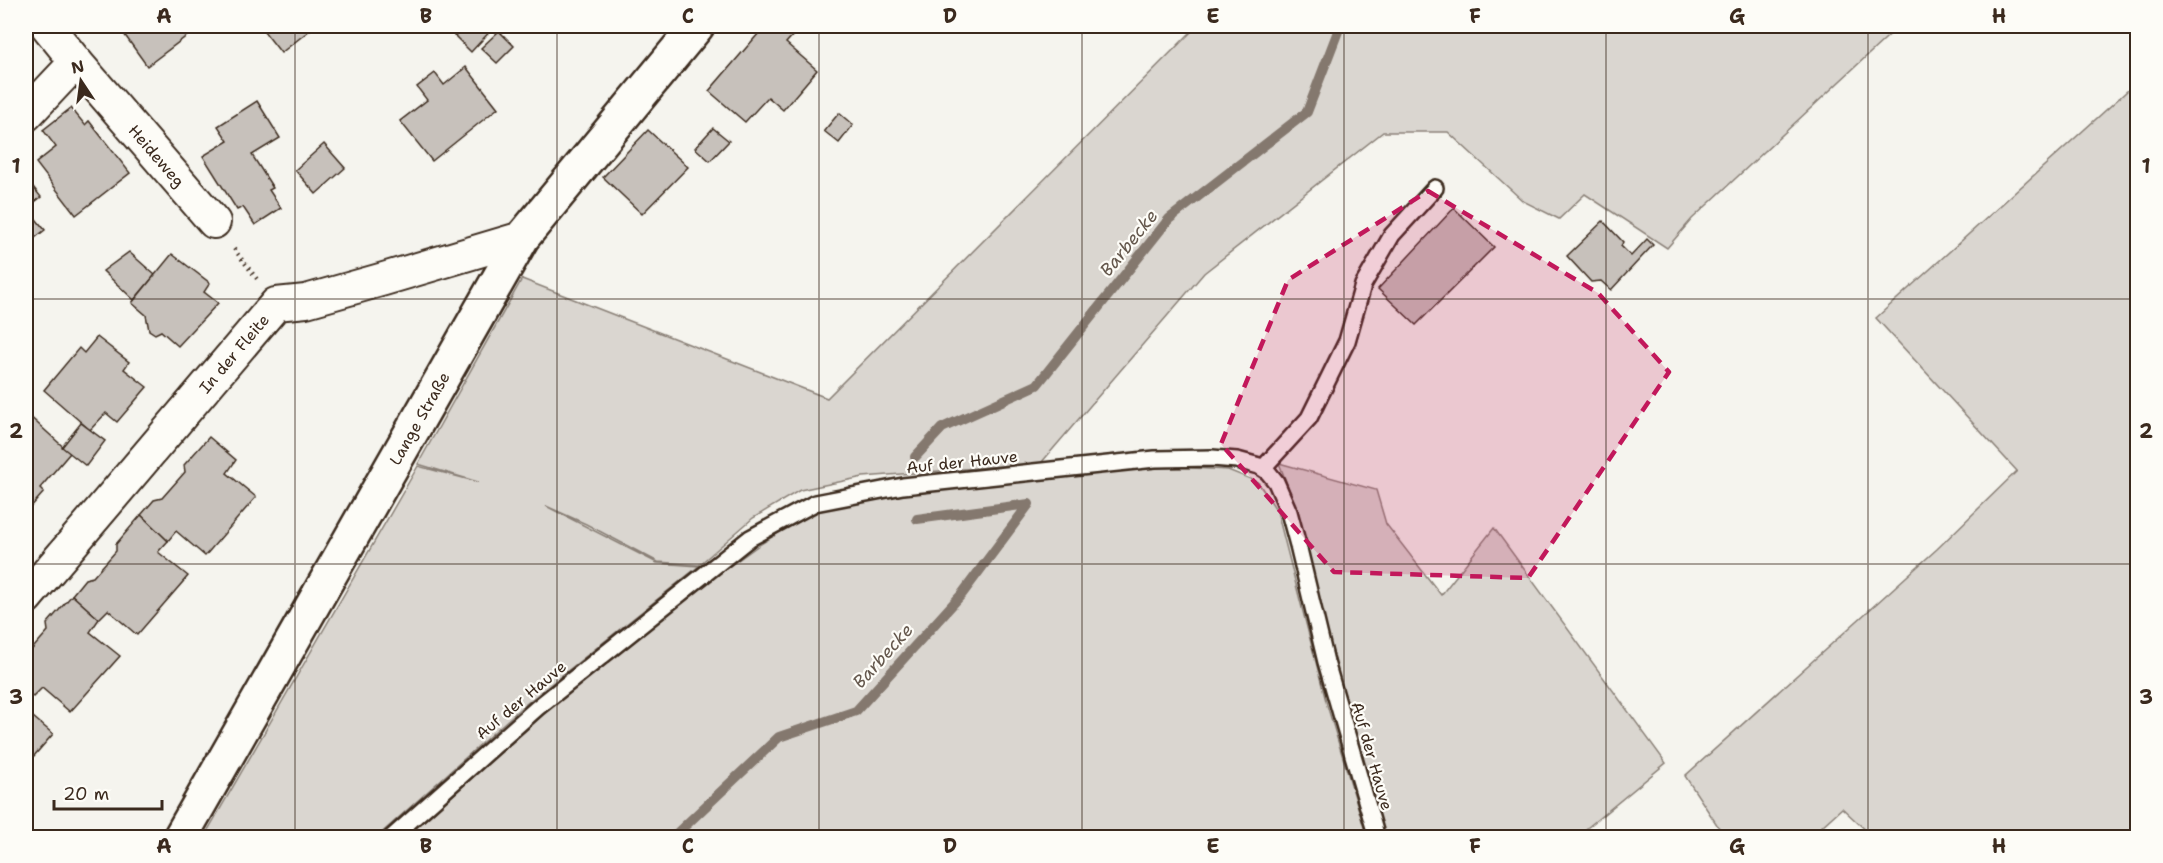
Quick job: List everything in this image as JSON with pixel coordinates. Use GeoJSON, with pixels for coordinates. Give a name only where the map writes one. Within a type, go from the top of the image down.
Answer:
{"type":"FeatureCollection","features":[{"type":"Feature","properties":{"kind":"street","name":"Heideweg"},"geometry":{"type":"LineString","coordinates":[[48,26],[76,62],[212,220]]}},
{"type":"Feature","properties":{"kind":"street","name":"Lange Straße"},"geometry":{"type":"LineString","coordinates":[[180,837],[522,238],[697,26]]}},
{"type":"Feature","properties":{"kind":"street"},"geometry":{"type":"LineString","coordinates":[[26,115],[76,62]]}},
{"type":"Feature","properties":{"kind":"street","name":"In der Fleite"},"geometry":{"type":"LineString","coordinates":[[26,598],[276,304],[306,301],[340,292],[522,238]]}},
{"type":"Feature","properties":{"kind":"lane"},"geometry":{"type":"LineString","coordinates":[[1263,468],[1309,418],[1347,340],[1363,285],[1392,235],[1435,188]]}},
{"type":"Feature","properties":{"kind":"lane","name":"Auf der Hauve"},"geometry":{"type":"LineString","coordinates":[[392,837],[537,708],[750,538],[815,503],[903,486],[1155,459],[1212,458],[1237,460],[1263,468],[1276,482],[1289,512],[1326,662],[1377,837]]}},
{"type":"Feature","properties":{"kind":"path"},"geometry":{"type":"LineString","coordinates":[[212,220],[276,304]]}},
{"type":"Feature","properties":{"kind":"highlighted area"},"geometry":{"type":"Polygon","coordinates":[[[1428,191],[1598,293],[1669,372],[1528,578],[1334,572],[1221,444],[1288,280],[1428,191]]]}},
{"type":"Feature","properties":{"kind":"shaded area"},"geometry":{"type":"Polygon","coordinates":[[[1197,26],[1899,26],[1692,219],[1667,248],[1585,194],[1559,219],[1523,201],[1448,132],[1383,132],[1204,273],[1041,463],[863,477],[800,490],[753,518],[699,565],[658,562],[546,506],[657,563],[699,566],[521,708],[377,837],[204,837],[418,466],[478,482],[418,464],[522,279],[827,398],[1197,26]]]}},
{"type":"Feature","properties":{"kind":"shaded area"},"geometry":{"type":"Polygon","coordinates":[[[2137,82],[2137,837],[1873,837],[1842,808],[1810,837],[1725,837],[1685,776],[1937,549],[2017,471],[1876,318],[2137,82]]]}},
{"type":"Feature","properties":{"kind":"shaded area"},"geometry":{"type":"Polygon","coordinates":[[[1279,463],[1376,490],[1386,524],[1441,595],[1494,528],[1666,763],[1576,837],[1384,837],[1334,663],[1295,505],[1279,463]]]}},
{"type":"Feature","properties":{"kind":"shaded area"},"geometry":{"type":"Polygon","coordinates":[[[1157,466],[1228,470],[1258,482],[1277,511],[1327,705],[1367,837],[405,838],[546,712],[687,597],[759,545],[815,510],[907,492],[1069,477],[1157,466]]]}},
{"type":"Feature","properties":{"kind":"building"},"geometry":{"type":"Polygon","coordinates":[[[120,26],[181,26],[188,35],[147,66],[120,26]]]}},
{"type":"Feature","properties":{"kind":"building"},"geometry":{"type":"Polygon","coordinates":[[[260,26],[315,26],[281,53],[260,26]]]}},
{"type":"Feature","properties":{"kind":"building"},"geometry":{"type":"Polygon","coordinates":[[[450,26],[495,26],[471,52],[447,28],[450,26]]]}},
{"type":"Feature","properties":{"kind":"building"},"geometry":{"type":"Polygon","coordinates":[[[765,26],[786,26],[795,33],[786,43],[817,70],[783,110],[768,97],[745,122],[709,91],[765,26]]]}},
{"type":"Feature","properties":{"kind":"building"},"geometry":{"type":"Polygon","coordinates":[[[499,31],[514,46],[497,63],[481,48],[499,31]]]}},
{"type":"Feature","properties":{"kind":"building"},"geometry":{"type":"Polygon","coordinates":[[[466,67],[498,108],[432,161],[400,121],[427,100],[417,87],[435,73],[444,85],[466,67]]]}},
{"type":"Feature","properties":{"kind":"building"},"geometry":{"type":"Polygon","coordinates":[[[257,101],[280,138],[252,155],[273,188],[269,190],[281,208],[255,225],[243,207],[237,210],[203,156],[228,141],[218,126],[257,101]]]}},
{"type":"Feature","properties":{"kind":"building"},"geometry":{"type":"Polygon","coordinates":[[[71,108],[85,125],[89,121],[130,173],[76,215],[36,163],[56,147],[43,130],[71,108]]]}},
{"type":"Feature","properties":{"kind":"building"},"geometry":{"type":"Polygon","coordinates":[[[839,113],[853,125],[839,143],[824,131],[839,113]]]}},
{"type":"Feature","properties":{"kind":"building"},"geometry":{"type":"Polygon","coordinates":[[[713,128],[729,141],[710,161],[695,148],[713,128]]]}},
{"type":"Feature","properties":{"kind":"building"},"geometry":{"type":"Polygon","coordinates":[[[648,130],[688,167],[642,214],[603,177],[648,130]]]}},
{"type":"Feature","properties":{"kind":"building"},"geometry":{"type":"Polygon","coordinates":[[[324,144],[345,168],[316,194],[295,170],[324,144]]]}},
{"type":"Feature","properties":{"kind":"building"},"geometry":{"type":"Polygon","coordinates":[[[26,178],[41,197],[27,208],[45,230],[26,245],[26,178]]]}},
{"type":"Feature","properties":{"kind":"building"},"geometry":{"type":"Polygon","coordinates":[[[1454,208],[1494,247],[1416,325],[1378,289],[1454,208]]]}},
{"type":"Feature","properties":{"kind":"building"},"geometry":{"type":"Polygon","coordinates":[[[1603,221],[1623,242],[1621,246],[1631,256],[1647,239],[1653,245],[1611,290],[1601,281],[1591,282],[1567,256],[1603,221]]]}},
{"type":"Feature","properties":{"kind":"building"},"geometry":{"type":"Polygon","coordinates":[[[129,252],[155,275],[134,300],[103,271],[129,252]]]}},
{"type":"Feature","properties":{"kind":"building"},"geometry":{"type":"Polygon","coordinates":[[[172,254],[210,283],[204,292],[218,303],[178,346],[161,331],[155,334],[149,330],[146,315],[132,303],[172,254]]]}},
{"type":"Feature","properties":{"kind":"building"},"geometry":{"type":"Polygon","coordinates":[[[97,337],[129,362],[124,369],[147,387],[117,422],[106,413],[90,430],[44,390],[79,348],[84,353],[97,337]]]}},
{"type":"Feature","properties":{"kind":"building"},"geometry":{"type":"Polygon","coordinates":[[[26,413],[70,453],[40,488],[44,492],[30,508],[26,504],[26,413]]]}},
{"type":"Feature","properties":{"kind":"building"},"geometry":{"type":"Polygon","coordinates":[[[81,423],[105,441],[86,466],[62,447],[81,423]]]}},
{"type":"Feature","properties":{"kind":"building"},"geometry":{"type":"Polygon","coordinates":[[[209,437],[236,460],[227,473],[256,497],[205,556],[176,531],[168,541],[141,515],[154,500],[162,498],[185,472],[184,465],[209,437]]]}},
{"type":"Feature","properties":{"kind":"building"},"geometry":{"type":"Polygon","coordinates":[[[141,515],[168,541],[158,552],[188,576],[137,635],[108,610],[99,619],[72,595],[85,579],[93,577],[116,551],[116,544],[141,515]]]}},
{"type":"Feature","properties":{"kind":"building"},"geometry":{"type":"Polygon","coordinates":[[[72,595],[99,619],[90,632],[120,656],[70,712],[42,688],[33,697],[26,691],[26,656],[48,631],[47,624],[72,595]]]}},
{"type":"Feature","properties":{"kind":"building"},"geometry":{"type":"Polygon","coordinates":[[[26,711],[53,734],[26,765],[26,711]]]}},
{"type":"Feature","properties":{"kind":"waterway","name":"Barbecke"},"geometry":{"type":"LineString","coordinates":[[915,457],[942,428],[1037,385],[1169,219],[1307,112],[1340,26]]}},
{"type":"Feature","properties":{"kind":"waterway","name":"Barbecke"},"geometry":{"type":"LineString","coordinates":[[672,838],[779,737],[856,711],[962,594],[1029,504],[917,519]]}}]}
